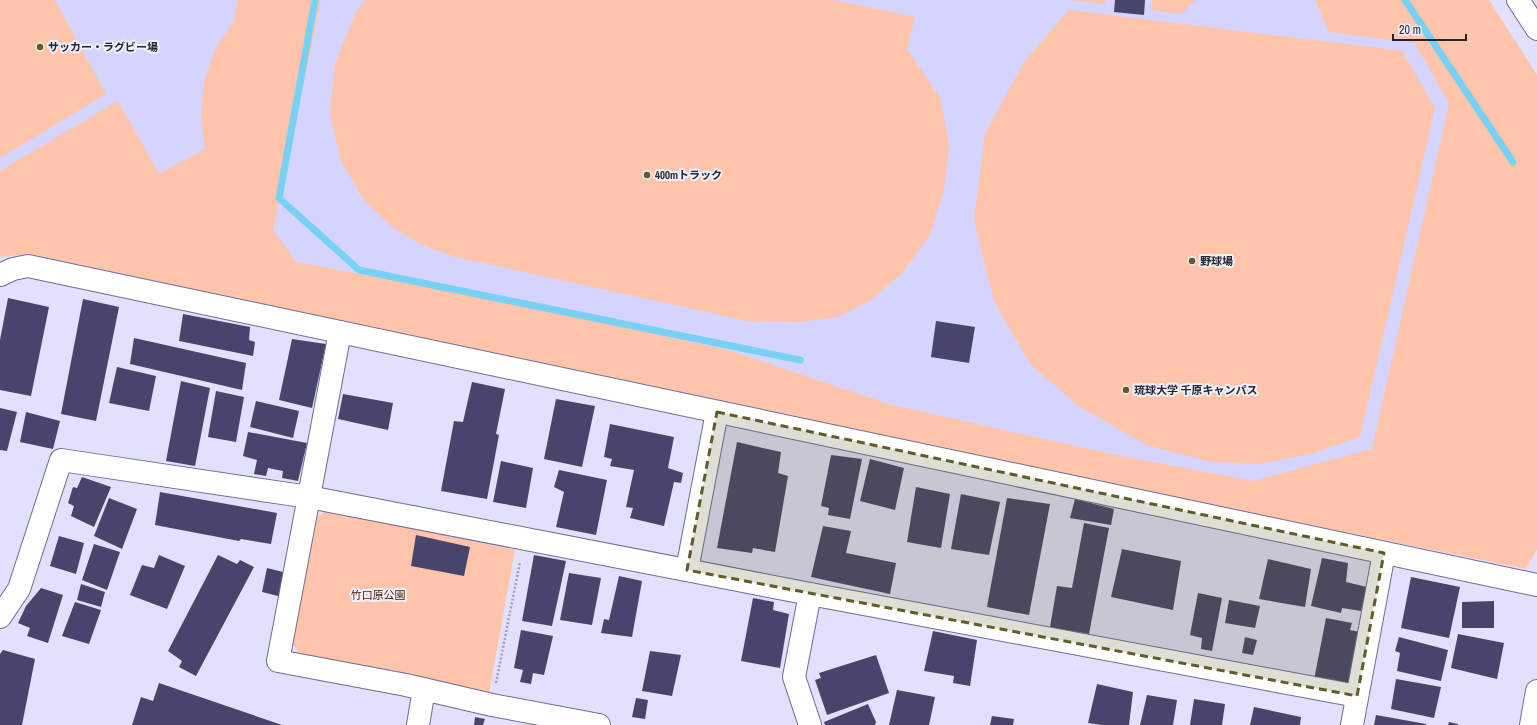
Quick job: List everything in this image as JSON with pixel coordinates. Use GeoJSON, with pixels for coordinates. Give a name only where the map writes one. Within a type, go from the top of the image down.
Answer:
{"type":"FeatureCollection","features":[{"type":"Feature","properties":{"kind":"street"},"geometry":{"type":"LineString","coordinates":[[1518,0],[1537,29]]}},
{"type":"Feature","properties":{"kind":"street"},"geometry":{"type":"LineString","coordinates":[[0,275],[13,269],[28,266],[1537,585]]}},
{"type":"Feature","properties":{"kind":"street"},"geometry":{"type":"LineString","coordinates":[[340,332],[278,661],[424,689],[492,705],[599,725]]}},
{"type":"Feature","properties":{"kind":"street"},"geometry":{"type":"LineString","coordinates":[[687,570],[718,412]]}},
{"type":"Feature","properties":{"kind":"street"},"geometry":{"type":"LineString","coordinates":[[0,617],[20,589],[61,460],[309,498],[810,594],[1358,696]]}},
{"type":"Feature","properties":{"kind":"street"},"geometry":{"type":"LineString","coordinates":[[1352,725],[1384,553]]}},
{"type":"Feature","properties":{"kind":"street"},"geometry":{"type":"LineString","coordinates":[[810,594],[794,676],[810,725]]}},
{"type":"Feature","properties":{"kind":"street"},"geometry":{"type":"LineString","coordinates":[[418,725],[424,689]]}},
{"type":"Feature","properties":{"kind":"street"},"geometry":{"type":"LineString","coordinates":[[1531,725],[1537,691]]}},
{"type":"Feature","properties":{"kind":"path"},"geometry":{"type":"LineString","coordinates":[[492,705],[525,539]]}},
{"type":"Feature","properties":{"kind":"highlighted area"},"geometry":{"type":"Polygon","coordinates":[[[717,412],[1384,553],[1357,696],[687,570],[717,412]]]}},
{"type":"Feature","properties":{"kind":"shaded area","name":"琉球大学 千原キャンパス"},"geometry":{"type":"Polygon","coordinates":[[[0,0],[1482,0],[1521,561],[33,245],[0,249],[0,0]]]}},
{"type":"Feature","properties":{"kind":"green space","name":"サッカー・ラグビー場"},"geometry":{"type":"Polygon","coordinates":[[[0,0],[55,0],[106,94],[0,158],[0,0]]]}},
{"type":"Feature","properties":{"kind":"green space"},"geometry":{"type":"Polygon","coordinates":[[[238,0],[321,0],[273,230],[296,262],[524,305],[728,350],[892,405],[1116,455],[1253,481],[1372,449],[1449,104],[1415,43],[1329,32],[1315,0],[1489,0],[1537,75],[1537,549],[1526,569],[884,438],[31,254],[0,257],[0,171],[118,101],[159,174],[205,149],[201,117],[204,82],[216,47],[233,23],[238,0]]]}},
{"type":"Feature","properties":{"kind":"green space","name":"400mトラック"},"geometry":{"type":"Polygon","coordinates":[[[366,0],[833,0],[915,17],[907,49],[940,98],[949,144],[944,190],[930,235],[903,272],[870,301],[837,317],[800,322],[748,321],[456,257],[422,245],[393,228],[364,200],[341,161],[330,113],[335,64],[356,12],[366,0]]]}},
{"type":"Feature","properties":{"kind":"green space"},"geometry":{"type":"Polygon","coordinates":[[[1069,0],[1105,0],[1105,4],[1069,0]]]}},
{"type":"Feature","properties":{"kind":"green space"},"geometry":{"type":"Polygon","coordinates":[[[1152,0],[1195,0],[1181,14],[1151,10],[1152,0]]]}},
{"type":"Feature","properties":{"kind":"green space","name":"野球場"},"geometry":{"type":"Polygon","coordinates":[[[1069,10],[1402,51],[1435,108],[1360,437],[1313,453],[1261,464],[1211,462],[1147,445],[1080,407],[1030,364],[994,301],[974,221],[985,134],[1024,62],[1069,10]]]}},
{"type":"Feature","properties":{"kind":"green space","name":"竹口原公園"},"geometry":{"type":"Polygon","coordinates":[[[326,510],[515,550],[489,693],[437,684],[411,675],[300,655],[293,644],[317,518],[326,510]]]}},
{"type":"Feature","properties":{"kind":"building"},"geometry":{"type":"Polygon","coordinates":[[[1115,0],[1145,0],[1144,15],[1114,12],[1115,0]]]}},
{"type":"Feature","properties":{"kind":"building"},"geometry":{"type":"Polygon","coordinates":[[[8,298],[49,307],[31,396],[0,390],[0,340],[8,298]]]}},
{"type":"Feature","properties":{"kind":"building"},"geometry":{"type":"Polygon","coordinates":[[[83,299],[119,307],[96,421],[61,414],[83,299]]]}},
{"type":"Feature","properties":{"kind":"building"},"geometry":{"type":"Polygon","coordinates":[[[183,314],[250,327],[249,340],[255,342],[253,356],[179,341],[183,314]]]}},
{"type":"Feature","properties":{"kind":"building"},"geometry":{"type":"Polygon","coordinates":[[[936,321],[975,327],[969,363],[931,357],[936,321]]]}},
{"type":"Feature","properties":{"kind":"building"},"geometry":{"type":"Polygon","coordinates":[[[134,338],[246,363],[242,390],[130,364],[134,338]]]}},
{"type":"Feature","properties":{"kind":"building"},"geometry":{"type":"Polygon","coordinates":[[[292,339],[326,344],[312,408],[279,400],[292,339]]]}},
{"type":"Feature","properties":{"kind":"building"},"geometry":{"type":"Polygon","coordinates":[[[117,367],[156,376],[149,411],[109,403],[117,367]]]}},
{"type":"Feature","properties":{"kind":"building"},"geometry":{"type":"Polygon","coordinates":[[[181,381],[210,388],[195,466],[166,461],[181,381]]]}},
{"type":"Feature","properties":{"kind":"building"},"geometry":{"type":"Polygon","coordinates":[[[472,382],[505,389],[496,434],[499,435],[487,499],[441,491],[454,421],[463,422],[472,382]]]}},
{"type":"Feature","properties":{"kind":"building"},"geometry":{"type":"Polygon","coordinates":[[[216,391],[244,397],[236,442],[208,437],[216,391]]]}},
{"type":"Feature","properties":{"kind":"building"},"geometry":{"type":"Polygon","coordinates":[[[343,394],[393,403],[388,430],[338,419],[343,394]]]}},
{"type":"Feature","properties":{"kind":"building"},"geometry":{"type":"Polygon","coordinates":[[[556,399],[595,406],[582,467],[544,459],[556,399]]]}},
{"type":"Feature","properties":{"kind":"building"},"geometry":{"type":"Polygon","coordinates":[[[256,401],[299,411],[293,438],[250,427],[256,401]]]}},
{"type":"Feature","properties":{"kind":"building"},"geometry":{"type":"Polygon","coordinates":[[[0,408],[17,412],[7,451],[0,450],[0,408]]]}},
{"type":"Feature","properties":{"kind":"building"},"geometry":{"type":"Polygon","coordinates":[[[26,412],[60,421],[53,449],[20,442],[26,412]]]}},
{"type":"Feature","properties":{"kind":"building"},"geometry":{"type":"Polygon","coordinates":[[[610,424],[674,437],[668,468],[683,473],[681,483],[674,482],[664,526],[630,518],[633,508],[626,507],[634,470],[610,466],[612,459],[604,457],[610,424]]]}},
{"type":"Feature","properties":{"kind":"building"},"geometry":{"type":"Polygon","coordinates":[[[248,432],[307,443],[298,481],[282,478],[283,471],[268,468],[266,476],[254,474],[257,460],[243,456],[248,432]]]}},
{"type":"Feature","properties":{"kind":"building"},"geometry":{"type":"Polygon","coordinates":[[[737,442],[781,452],[778,473],[788,476],[775,552],[753,548],[752,553],[717,548],[737,442]]]}},
{"type":"Feature","properties":{"kind":"building"},"geometry":{"type":"Polygon","coordinates":[[[831,455],[862,459],[850,519],[828,515],[829,508],[821,506],[831,455]]]}},
{"type":"Feature","properties":{"kind":"building"},"geometry":{"type":"Polygon","coordinates":[[[870,459],[904,468],[895,510],[860,501],[870,459]]]}},
{"type":"Feature","properties":{"kind":"building"},"geometry":{"type":"Polygon","coordinates":[[[501,461],[533,468],[526,508],[493,502],[501,461]]]}},
{"type":"Feature","properties":{"kind":"building"},"geometry":{"type":"Polygon","coordinates":[[[559,470],[607,480],[596,535],[556,527],[564,492],[554,487],[559,470]]]}},
{"type":"Feature","properties":{"kind":"building"},"geometry":{"type":"Polygon","coordinates":[[[82,477],[111,487],[94,527],[71,516],[74,506],[68,503],[73,487],[77,488],[82,477]]]}},
{"type":"Feature","properties":{"kind":"building"},"geometry":{"type":"Polygon","coordinates":[[[916,487],[950,494],[941,548],[907,542],[916,487]]]}},
{"type":"Feature","properties":{"kind":"building"},"geometry":{"type":"Polygon","coordinates":[[[160,492],[277,513],[271,544],[241,539],[239,541],[155,525],[160,492]]]}},
{"type":"Feature","properties":{"kind":"building"},"geometry":{"type":"Polygon","coordinates":[[[961,494],[1000,502],[989,555],[951,549],[961,494]]]}},
{"type":"Feature","properties":{"kind":"building"},"geometry":{"type":"Polygon","coordinates":[[[109,498],[137,509],[122,549],[94,536],[109,498]]]}},
{"type":"Feature","properties":{"kind":"building"},"geometry":{"type":"Polygon","coordinates":[[[1007,498],[1050,504],[1029,615],[987,607],[1007,498]]]}},
{"type":"Feature","properties":{"kind":"building"},"geometry":{"type":"Polygon","coordinates":[[[1075,499],[1114,509],[1111,525],[1070,518],[1075,499]]]}},
{"type":"Feature","properties":{"kind":"building"},"geometry":{"type":"Polygon","coordinates":[[[1084,523],[1109,528],[1089,634],[1050,627],[1057,586],[1072,588],[1084,523]]]}},
{"type":"Feature","properties":{"kind":"building"},"geometry":{"type":"Polygon","coordinates":[[[823,526],[851,531],[846,553],[896,563],[890,594],[811,577],[823,526]]]}},
{"type":"Feature","properties":{"kind":"building"},"geometry":{"type":"Polygon","coordinates":[[[416,535],[470,547],[464,576],[411,566],[416,535]]]}},
{"type":"Feature","properties":{"kind":"building"},"geometry":{"type":"Polygon","coordinates":[[[59,536],[84,543],[76,574],[50,566],[59,536]]]}},
{"type":"Feature","properties":{"kind":"building"},"geometry":{"type":"Polygon","coordinates":[[[94,544],[120,552],[107,590],[82,580],[94,544]]]}},
{"type":"Feature","properties":{"kind":"building"},"geometry":{"type":"Polygon","coordinates":[[[1122,549],[1181,561],[1173,610],[1111,597],[1122,549]]]}},
{"type":"Feature","properties":{"kind":"building"},"geometry":{"type":"Polygon","coordinates":[[[159,555],[185,566],[167,609],[130,595],[142,565],[154,568],[159,555]]]}},
{"type":"Feature","properties":{"kind":"building"},"geometry":{"type":"Polygon","coordinates":[[[218,555],[237,564],[240,560],[254,567],[196,676],[179,667],[182,661],[168,651],[218,555]]]}},
{"type":"Feature","properties":{"kind":"building"},"geometry":{"type":"Polygon","coordinates":[[[534,555],[566,561],[552,626],[522,621],[534,555]]]}},
{"type":"Feature","properties":{"kind":"building"},"geometry":{"type":"Polygon","coordinates":[[[1322,558],[1348,563],[1346,582],[1367,587],[1361,611],[1342,608],[1341,613],[1311,606],[1322,558]]]}},
{"type":"Feature","properties":{"kind":"building"},"geometry":{"type":"Polygon","coordinates":[[[1268,559],[1311,569],[1305,607],[1259,599],[1268,559]]]}},
{"type":"Feature","properties":{"kind":"building"},"geometry":{"type":"Polygon","coordinates":[[[267,568],[287,573],[282,597],[262,592],[267,568]]]}},
{"type":"Feature","properties":{"kind":"building"},"geometry":{"type":"Polygon","coordinates":[[[569,573],[601,578],[592,625],[560,620],[569,573]]]}},
{"type":"Feature","properties":{"kind":"building"},"geometry":{"type":"Polygon","coordinates":[[[619,576],[642,581],[632,637],[601,633],[604,619],[609,620],[619,576]]]}},
{"type":"Feature","properties":{"kind":"building"},"geometry":{"type":"Polygon","coordinates":[[[1411,577],[1460,587],[1449,638],[1401,628],[1411,577]]]}},
{"type":"Feature","properties":{"kind":"building"},"geometry":{"type":"Polygon","coordinates":[[[81,584],[105,592],[101,607],[77,600],[81,584]]]}},
{"type":"Feature","properties":{"kind":"building"},"geometry":{"type":"Polygon","coordinates":[[[41,588],[63,595],[48,643],[27,636],[30,628],[18,623],[26,606],[41,588]]]}},
{"type":"Feature","properties":{"kind":"building"},"geometry":{"type":"Polygon","coordinates":[[[1198,593],[1222,598],[1212,651],[1201,649],[1202,638],[1190,635],[1198,593]]]}},
{"type":"Feature","properties":{"kind":"building"},"geometry":{"type":"Polygon","coordinates":[[[753,598],[774,602],[773,610],[789,614],[780,668],[741,661],[753,598]]]}},
{"type":"Feature","properties":{"kind":"building"},"geometry":{"type":"Polygon","coordinates":[[[1229,600],[1260,606],[1255,628],[1225,623],[1229,600]]]}},
{"type":"Feature","properties":{"kind":"building"},"geometry":{"type":"Polygon","coordinates":[[[1494,601],[1494,628],[1462,628],[1462,602],[1494,601]]]}},
{"type":"Feature","properties":{"kind":"building"},"geometry":{"type":"Polygon","coordinates":[[[75,602],[101,610],[89,644],[62,636],[75,602]]]}},
{"type":"Feature","properties":{"kind":"building"},"geometry":{"type":"Polygon","coordinates":[[[1326,618],[1352,623],[1350,630],[1360,632],[1348,687],[1314,680],[1326,618]]]}},
{"type":"Feature","properties":{"kind":"building"},"geometry":{"type":"Polygon","coordinates":[[[521,630],[553,636],[544,675],[533,673],[531,684],[520,682],[523,670],[514,668],[521,630]]]}},
{"type":"Feature","properties":{"kind":"building"},"geometry":{"type":"Polygon","coordinates":[[[933,631],[977,640],[970,686],[953,683],[954,676],[924,671],[933,631]]]}},
{"type":"Feature","properties":{"kind":"building"},"geometry":{"type":"Polygon","coordinates":[[[1458,634],[1504,643],[1497,679],[1451,668],[1458,634]]]}},
{"type":"Feature","properties":{"kind":"building"},"geometry":{"type":"Polygon","coordinates":[[[1245,637],[1257,640],[1253,655],[1242,653],[1245,637]]]}},
{"type":"Feature","properties":{"kind":"building"},"geometry":{"type":"Polygon","coordinates":[[[1399,637],[1448,650],[1441,681],[1397,671],[1400,653],[1395,651],[1399,637]]]}},
{"type":"Feature","properties":{"kind":"building"},"geometry":{"type":"Polygon","coordinates":[[[3,650],[35,659],[22,725],[0,725],[0,654],[3,650]]]}},
{"type":"Feature","properties":{"kind":"building"},"geometry":{"type":"Polygon","coordinates":[[[650,651],[681,655],[672,696],[642,691],[650,651]]]}},
{"type":"Feature","properties":{"kind":"building"},"geometry":{"type":"Polygon","coordinates":[[[876,655],[889,693],[827,715],[815,680],[821,678],[819,673],[876,655]]]}},
{"type":"Feature","properties":{"kind":"building"},"geometry":{"type":"Polygon","coordinates":[[[1396,679],[1441,687],[1434,718],[1391,709],[1396,679]]]}},
{"type":"Feature","properties":{"kind":"building"},"geometry":{"type":"Polygon","coordinates":[[[159,683],[282,725],[132,725],[141,697],[153,701],[159,683]]]}},
{"type":"Feature","properties":{"kind":"building"},"geometry":{"type":"Polygon","coordinates":[[[1097,684],[1133,692],[1129,725],[1102,725],[1088,723],[1097,684]]]}},
{"type":"Feature","properties":{"kind":"building"},"geometry":{"type":"Polygon","coordinates":[[[897,690],[935,697],[929,725],[889,725],[897,690]]]}},
{"type":"Feature","properties":{"kind":"building"},"geometry":{"type":"Polygon","coordinates":[[[1147,695],[1177,700],[1173,725],[1140,725],[1147,695]]]}},
{"type":"Feature","properties":{"kind":"building"},"geometry":{"type":"Polygon","coordinates":[[[636,698],[648,700],[645,719],[632,717],[636,698]]]}},
{"type":"Feature","properties":{"kind":"building"},"geometry":{"type":"Polygon","coordinates":[[[1194,699],[1225,704],[1222,725],[1190,725],[1194,699]]]}},
{"type":"Feature","properties":{"kind":"building"},"geometry":{"type":"Polygon","coordinates":[[[868,704],[876,722],[875,725],[825,725],[824,722],[868,704]]]}},
{"type":"Feature","properties":{"kind":"building"},"geometry":{"type":"Polygon","coordinates":[[[1254,707],[1301,717],[1300,725],[1250,725],[1254,707]]]}},
{"type":"Feature","properties":{"kind":"building"},"geometry":{"type":"Polygon","coordinates":[[[1376,715],[1426,724],[1426,725],[1374,725],[1376,715]]]}},
{"type":"Feature","properties":{"kind":"building"},"geometry":{"type":"Polygon","coordinates":[[[992,716],[1014,719],[1013,725],[990,725],[992,716]]]}},
{"type":"Feature","properties":{"kind":"building"},"geometry":{"type":"Polygon","coordinates":[[[475,717],[485,719],[483,725],[474,725],[475,717]]]}},
{"type":"Feature","properties":{"kind":"building"},"geometry":{"type":"Polygon","coordinates":[[[1449,722],[1458,724],[1458,725],[1448,725],[1449,722]]]}},
{"type":"Feature","properties":{"kind":"waterway"},"geometry":{"type":"LineString","coordinates":[[315,0],[279,198],[359,270],[800,360]]}},
{"type":"Feature","properties":{"kind":"waterway"},"geometry":{"type":"LineString","coordinates":[[1405,0],[1513,162]]}},
{"type":"Feature","properties":{"kind":"place","name":"サッカー・ラグビー場"},"geometry":{"type":"Point","coordinates":[40,47]}},
{"type":"Feature","properties":{"kind":"place","name":"400mトラック"},"geometry":{"type":"Point","coordinates":[647,175]}},
{"type":"Feature","properties":{"kind":"place","name":"野球場"},"geometry":{"type":"Point","coordinates":[1192,261]}},
{"type":"Feature","properties":{"kind":"place","name":"琉球大学 千原キャンパス"},"geometry":{"type":"Point","coordinates":[1126,390]}}]}
